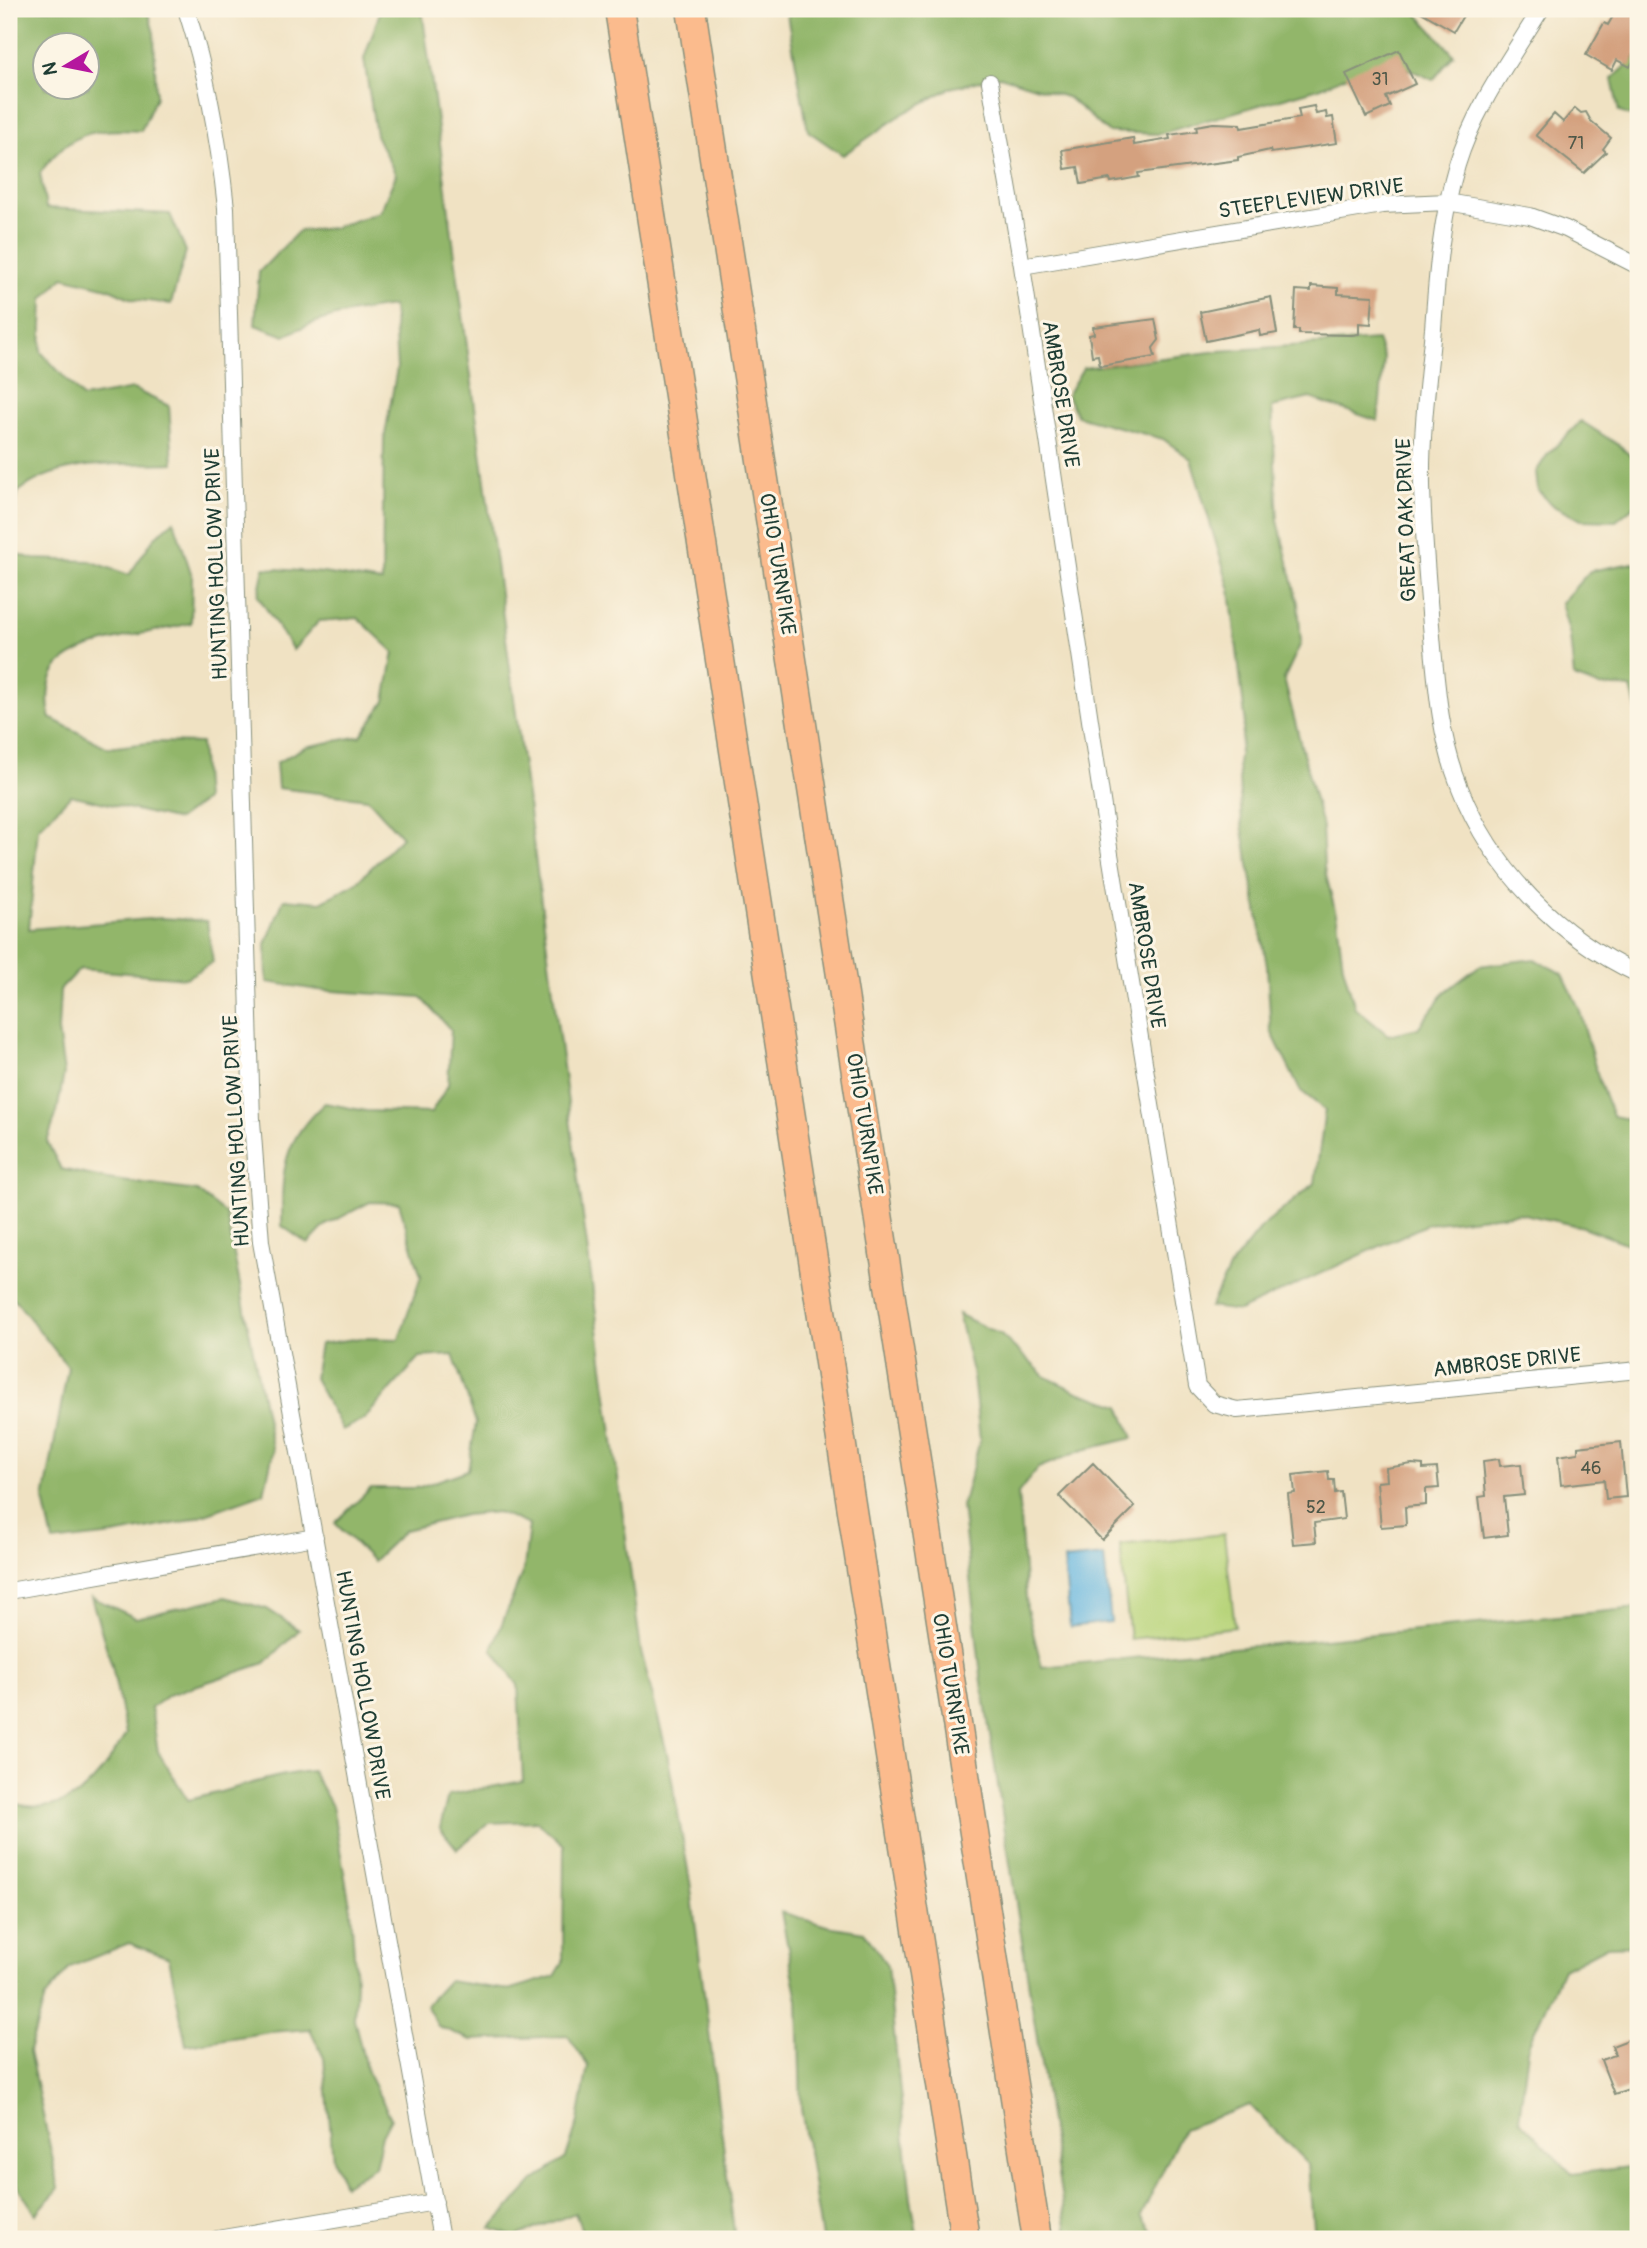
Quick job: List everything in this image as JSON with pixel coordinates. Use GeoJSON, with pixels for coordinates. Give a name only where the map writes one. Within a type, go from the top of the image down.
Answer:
{"type":"FeatureCollection","features":[{"type":"Feature","properties":{"kind":"highway"},"geometry":{"type":"LineString","coordinates":[[619,9],[965,2239]]}},
{"type":"Feature","properties":{"kind":"highway","name":"OHIO TURNPIKE"},"geometry":{"type":"LineString","coordinates":[[691,9],[1037,2239]]}},
{"type":"Feature","properties":{"kind":"street","name":"HUNTING HOLLOW DRIVE"},"geometry":{"type":"LineString","coordinates":[[186,9],[201,55],[220,147],[226,208],[257,1194],[273,1314],[441,2239]]}},
{"type":"Feature","properties":{"kind":"street","name":"GREAT OAK DRIVE"},"geometry":{"type":"LineString","coordinates":[[1541,9],[1488,96],[1468,136],[1447,202],[1440,239],[1422,484],[1438,708],[1447,750],[1475,820],[1514,879],[1564,928],[1592,949],[1638,974]]}},
{"type":"Feature","properties":{"kind":"street","name":"AMBROSE DRIVE"},"geometry":{"type":"LineString","coordinates":[[990,82],[1022,266],[1112,867],[1197,1386],[1214,1404],[1237,1410],[1638,1370]]}},
{"type":"Feature","properties":{"kind":"street","name":"STEEPLEVIEW DRIVE"},"geometry":{"type":"LineString","coordinates":[[1022,266],[1382,205],[1447,202],[1542,220],[1606,247],[1638,266]]}},
{"type":"Feature","properties":{"kind":"street"},"geometry":{"type":"LineString","coordinates":[[9,1591],[315,1536]]}},
{"type":"Feature","properties":{"kind":"street"},"geometry":{"type":"LineString","coordinates":[[217,2239],[435,2202]]}},
{"type":"Feature","properties":{"kind":"green space"},"geometry":{"type":"Polygon","coordinates":[[[9,9],[147,9],[154,33],[156,97],[141,131],[96,132],[83,136],[61,149],[40,173],[46,208],[170,214],[186,251],[171,304],[132,299],[108,288],[63,277],[43,299],[41,352],[83,398],[133,389],[169,406],[173,463],[72,468],[35,481],[18,492],[9,542],[9,9]]]}},
{"type":"Feature","properties":{"kind":"green space"},"geometry":{"type":"Polygon","coordinates":[[[381,9],[422,9],[641,1651],[667,1753],[690,1881],[735,2239],[585,2239],[575,2213],[514,2237],[491,2228],[534,2181],[566,2158],[578,2121],[588,2066],[568,2036],[471,2040],[438,2026],[426,2005],[448,1981],[509,1990],[555,1976],[563,1963],[564,1845],[537,1821],[489,1823],[457,1849],[440,1828],[448,1795],[523,1781],[518,1685],[492,1649],[524,1568],[529,1525],[498,1512],[465,1515],[405,1530],[373,1561],[335,1523],[371,1488],[417,1488],[468,1470],[476,1423],[453,1355],[420,1357],[363,1420],[342,1430],[314,1378],[320,1344],[361,1338],[399,1339],[421,1276],[399,1203],[370,1202],[326,1225],[308,1244],[282,1226],[287,1159],[300,1131],[325,1103],[366,1111],[431,1113],[448,1085],[451,1030],[421,997],[318,990],[267,982],[266,944],[284,899],[321,902],[356,883],[402,837],[368,799],[278,788],[276,763],[305,747],[361,736],[385,701],[394,652],[358,618],[319,621],[293,650],[258,596],[264,568],[382,582],[384,440],[397,368],[393,306],[337,316],[285,336],[255,325],[259,272],[299,231],[333,228],[380,212],[396,175],[376,135],[364,59],[381,9]]]}},
{"type":"Feature","properties":{"kind":"green space"},"geometry":{"type":"Polygon","coordinates":[[[786,9],[1413,9],[1454,55],[1433,80],[1387,59],[1319,88],[1159,134],[1108,132],[1069,98],[1000,76],[950,88],[904,113],[843,155],[808,131],[786,9]]]}},
{"type":"Feature","properties":{"kind":"green space"},"geometry":{"type":"Polygon","coordinates":[[[1638,55],[1638,118],[1619,112],[1612,79],[1638,55]]]}},
{"type":"Feature","properties":{"kind":"green space"},"geometry":{"type":"Polygon","coordinates":[[[1377,340],[1384,359],[1378,421],[1310,398],[1272,407],[1278,521],[1298,603],[1301,643],[1284,679],[1322,827],[1324,867],[1337,918],[1343,966],[1355,1008],[1388,1035],[1418,1028],[1445,992],[1479,966],[1534,959],[1563,974],[1579,1008],[1599,1081],[1613,1116],[1638,1121],[1638,1248],[1583,1227],[1519,1213],[1428,1224],[1239,1311],[1210,1307],[1231,1265],[1262,1227],[1315,1183],[1325,1110],[1300,1090],[1271,1031],[1267,966],[1242,825],[1238,763],[1245,718],[1230,590],[1191,459],[1163,439],[1077,416],[1067,395],[1083,368],[1219,351],[1377,340]]]}},
{"type":"Feature","properties":{"kind":"green space"},"geometry":{"type":"Polygon","coordinates":[[[1581,421],[1620,446],[1638,463],[1638,503],[1616,521],[1581,520],[1555,507],[1538,491],[1536,472],[1548,454],[1581,421]]]}},
{"type":"Feature","properties":{"kind":"green space"},"geometry":{"type":"Polygon","coordinates":[[[174,521],[192,576],[191,623],[124,637],[74,654],[62,662],[53,674],[48,696],[49,711],[50,718],[108,748],[156,742],[201,743],[205,800],[178,820],[71,795],[38,828],[29,929],[161,918],[207,921],[213,962],[186,978],[80,969],[60,990],[58,1031],[64,1073],[57,1112],[47,1142],[61,1169],[107,1179],[197,1191],[226,1214],[273,1452],[264,1493],[183,1522],[113,1535],[53,1542],[44,1500],[68,1367],[9,1292],[9,551],[33,559],[90,561],[129,575],[154,538],[174,521]]]}},
{"type":"Feature","properties":{"kind":"green space"},"geometry":{"type":"Polygon","coordinates":[[[1638,562],[1638,716],[1631,688],[1598,686],[1574,677],[1570,636],[1561,603],[1590,571],[1638,562]]]}},
{"type":"Feature","properties":{"kind":"green space"},"geometry":{"type":"Polygon","coordinates":[[[958,1314],[1001,1335],[1046,1377],[1078,1392],[1120,1406],[1133,1438],[1083,1450],[1038,1468],[1018,1493],[1027,1609],[1042,1667],[1638,1608],[1638,1945],[1607,1946],[1563,1969],[1529,2043],[1519,2119],[1572,2174],[1638,2166],[1638,2239],[1314,2239],[1308,2164],[1250,2105],[1183,2129],[1141,2216],[1157,2239],[1068,2239],[981,1676],[962,1506],[980,1440],[973,1376],[958,1314]]]}},
{"type":"Feature","properties":{"kind":"green space"},"geometry":{"type":"Polygon","coordinates":[[[1224,1534],[1235,1627],[1130,1639],[1120,1545],[1224,1534]]]}},
{"type":"Feature","properties":{"kind":"green space"},"geometry":{"type":"Polygon","coordinates":[[[91,1597],[136,1618],[225,1597],[267,1609],[299,1630],[265,1663],[168,1695],[151,1708],[158,1752],[188,1800],[281,1776],[312,1771],[332,1806],[351,1910],[356,1983],[354,2019],[367,2072],[391,2118],[382,2135],[375,2167],[344,2185],[333,2160],[324,2058],[310,2029],[270,2032],[186,2045],[169,1958],[129,1943],[70,1967],[45,1998],[29,2051],[59,2188],[36,2214],[18,2187],[9,2160],[9,1802],[49,1806],[80,1793],[104,1767],[126,1734],[112,1666],[91,1597]]]}},
{"type":"Feature","properties":{"kind":"green space"},"geometry":{"type":"Polygon","coordinates":[[[781,1912],[827,1926],[864,1932],[887,1965],[911,2199],[918,2239],[822,2239],[801,2108],[798,2000],[781,1912]]]}},
{"type":"Feature","properties":{"kind":"water"},"geometry":{"type":"Polygon","coordinates":[[[1104,1556],[1111,1622],[1070,1627],[1064,1560],[1104,1556]]]}},
{"type":"Feature","properties":{"kind":"building"},"geometry":{"type":"Polygon","coordinates":[[[1416,9],[1467,9],[1454,31],[1416,9]]]}},
{"type":"Feature","properties":{"kind":"building"},"geometry":{"type":"Polygon","coordinates":[[[1617,9],[1631,9],[1638,13],[1638,52],[1630,67],[1617,60],[1612,70],[1586,55],[1604,23],[1608,25],[1617,9]]]}},
{"type":"Feature","properties":{"kind":"building"},"geometry":{"type":"Polygon","coordinates":[[[1399,50],[1415,84],[1386,97],[1390,106],[1366,117],[1346,74],[1399,50]]]}},
{"type":"Feature","properties":{"kind":"building"},"geometry":{"type":"Polygon","coordinates":[[[1314,106],[1316,114],[1326,112],[1327,118],[1333,117],[1337,143],[1271,153],[1270,150],[1238,157],[1238,160],[1138,173],[1139,177],[1111,182],[1110,179],[1081,184],[1078,167],[1065,169],[1062,150],[1133,138],[1134,145],[1170,139],[1169,135],[1197,131],[1196,126],[1213,123],[1240,124],[1241,128],[1300,118],[1298,109],[1314,106]]]}},
{"type":"Feature","properties":{"kind":"building"},"geometry":{"type":"Polygon","coordinates":[[[1575,108],[1581,113],[1586,112],[1591,121],[1611,138],[1603,149],[1606,152],[1584,173],[1536,135],[1554,114],[1563,122],[1575,108]]]}},
{"type":"Feature","properties":{"kind":"building"},"geometry":{"type":"Polygon","coordinates":[[[1311,286],[1338,288],[1338,294],[1373,296],[1371,324],[1359,323],[1359,334],[1352,335],[1299,334],[1299,330],[1294,330],[1296,290],[1311,291],[1311,286]]]}},
{"type":"Feature","properties":{"kind":"building"},"geometry":{"type":"Polygon","coordinates":[[[1271,297],[1277,333],[1260,336],[1259,330],[1206,341],[1200,312],[1271,297]]]}},
{"type":"Feature","properties":{"kind":"building"},"geometry":{"type":"Polygon","coordinates":[[[1155,319],[1159,340],[1153,348],[1155,357],[1100,366],[1098,355],[1092,356],[1089,335],[1094,334],[1093,327],[1155,319]]]}},
{"type":"Feature","properties":{"kind":"building"},"geometry":{"type":"Polygon","coordinates":[[[1621,1442],[1626,1497],[1606,1499],[1604,1480],[1561,1485],[1558,1456],[1578,1453],[1578,1447],[1621,1442]]]}},
{"type":"Feature","properties":{"kind":"building"},"geometry":{"type":"Polygon","coordinates":[[[1499,1459],[1500,1466],[1521,1464],[1524,1495],[1504,1497],[1508,1535],[1484,1538],[1479,1497],[1486,1496],[1483,1461],[1499,1459]]]}},
{"type":"Feature","properties":{"kind":"building"},"geometry":{"type":"Polygon","coordinates":[[[1093,1463],[1135,1507],[1102,1540],[1059,1496],[1093,1463]]]}},
{"type":"Feature","properties":{"kind":"building"},"geometry":{"type":"Polygon","coordinates":[[[1423,1465],[1423,1469],[1437,1468],[1439,1488],[1426,1489],[1426,1505],[1405,1507],[1406,1525],[1381,1527],[1377,1482],[1387,1481],[1386,1468],[1423,1465]]]}},
{"type":"Feature","properties":{"kind":"building"},"geometry":{"type":"Polygon","coordinates":[[[1328,1471],[1329,1480],[1334,1480],[1335,1493],[1341,1492],[1344,1519],[1314,1523],[1316,1542],[1293,1544],[1288,1494],[1295,1493],[1293,1475],[1328,1471]]]}},
{"type":"Feature","properties":{"kind":"building"},"geometry":{"type":"Polygon","coordinates":[[[1638,2036],[1638,2086],[1614,2094],[1601,2060],[1615,2055],[1612,2046],[1638,2036]]]}}]}
